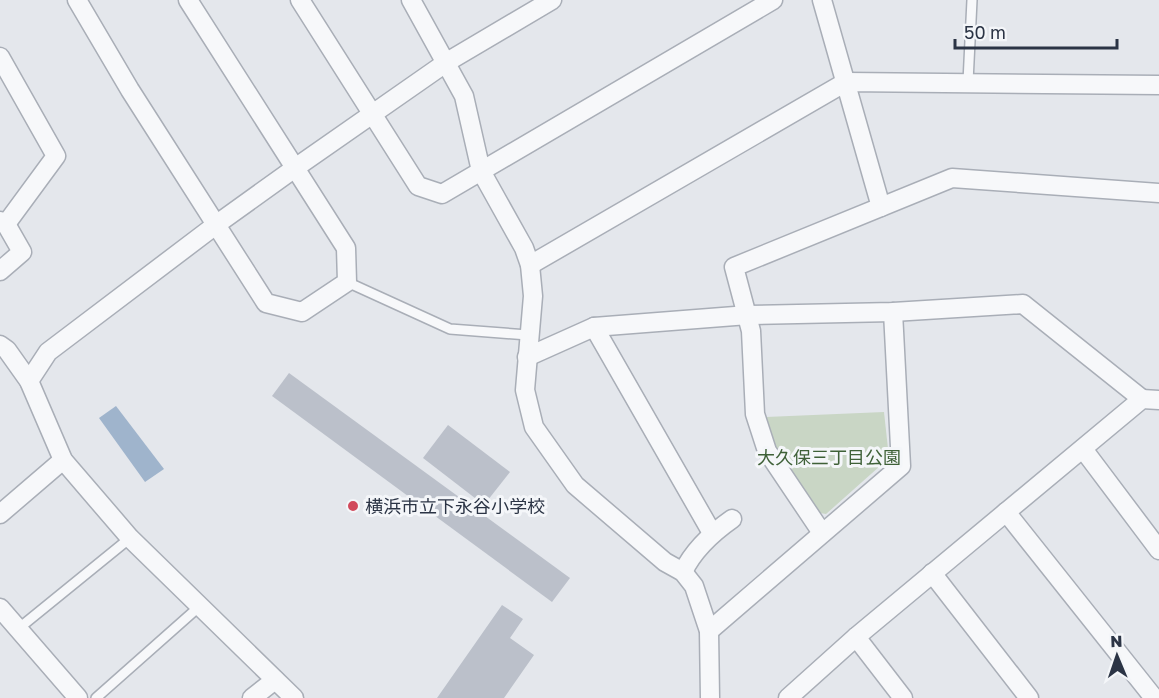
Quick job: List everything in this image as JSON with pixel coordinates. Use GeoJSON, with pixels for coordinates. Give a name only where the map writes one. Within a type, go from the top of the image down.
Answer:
{"type":"FeatureCollection","features":[{"type":"Feature","properties":{"kind":"street"},"geometry":{"type":"LineString","coordinates":[[78,0],[130,90],[266,303],[302,312],[347,282],[346,248],[188,0]]}},
{"type":"Feature","properties":{"kind":"street"},"geometry":{"type":"LineString","coordinates":[[300,0],[418,186],[442,194],[773,0]]}},
{"type":"Feature","properties":{"kind":"street"},"geometry":{"type":"LineString","coordinates":[[411,0],[464,96],[481,171],[524,248],[530,265],[533,296],[525,390],[534,427],[575,485],[665,562],[683,572],[693,586],[709,631],[710,698]]}},
{"type":"Feature","properties":{"kind":"street"},"geometry":{"type":"LineString","coordinates":[[29,381],[48,352],[217,224],[447,62],[552,0]]}},
{"type":"Feature","properties":{"kind":"street"},"geometry":{"type":"LineString","coordinates":[[822,0],[881,207]]}},
{"type":"Feature","properties":{"kind":"street"},"geometry":{"type":"LineString","coordinates":[[0,57],[56,156],[3,223],[22,252],[0,271]]}},
{"type":"Feature","properties":{"kind":"street"},"geometry":{"type":"LineString","coordinates":[[530,265],[846,82],[1159,85]]}},
{"type":"Feature","properties":{"kind":"street"},"geometry":{"type":"LineString","coordinates":[[822,533],[767,451],[755,414],[748,315],[734,267],[952,178],[1159,193]]}},
{"type":"Feature","properties":{"kind":"street"},"geometry":{"type":"LineString","coordinates":[[527,357],[594,327],[748,315],[893,312],[1023,304],[1151,399],[1083,449],[1006,512],[856,637],[788,698]]}},
{"type":"Feature","properties":{"kind":"street"},"geometry":{"type":"LineString","coordinates":[[709,631],[901,466],[893,312]]}},
{"type":"Feature","properties":{"kind":"street"},"geometry":{"type":"LineString","coordinates":[[594,327],[712,533]]}},
{"type":"Feature","properties":{"kind":"street"},"geometry":{"type":"LineString","coordinates":[[0,345],[7,350],[29,381],[63,460],[130,538],[294,698]]}},
{"type":"Feature","properties":{"kind":"street"},"geometry":{"type":"LineString","coordinates":[[1083,449],[1156,538]]}},
{"type":"Feature","properties":{"kind":"street"},"geometry":{"type":"LineString","coordinates":[[0,514],[63,460]]}},
{"type":"Feature","properties":{"kind":"street"},"geometry":{"type":"LineString","coordinates":[[1006,512],[1154,698]]}},
{"type":"Feature","properties":{"kind":"street"},"geometry":{"type":"LineString","coordinates":[[683,572],[689,558],[712,533],[732,519]]}},
{"type":"Feature","properties":{"kind":"street"},"geometry":{"type":"LineString","coordinates":[[932,573],[1029,698]]}},
{"type":"Feature","properties":{"kind":"street"},"geometry":{"type":"LineString","coordinates":[[0,608],[78,698]]}},
{"type":"Feature","properties":{"kind":"street"},"geometry":{"type":"LineString","coordinates":[[856,637],[903,698]]}},
{"type":"Feature","properties":{"kind":"street"},"geometry":{"type":"LineString","coordinates":[[252,698],[275,680]]}},
{"type":"Feature","properties":{"kind":"lane"},"geometry":{"type":"LineString","coordinates":[[968,82],[972,0]]}},
{"type":"Feature","properties":{"kind":"lane"},"geometry":{"type":"LineString","coordinates":[[347,282],[450,329],[528,335]]}},
{"type":"Feature","properties":{"kind":"lane"},"geometry":{"type":"LineString","coordinates":[[18,629],[130,538]]}},
{"type":"Feature","properties":{"kind":"lane"},"geometry":{"type":"LineString","coordinates":[[96,698],[201,605]]}},
{"type":"Feature","properties":{"kind":"green space","name":"大久保三丁目公園"},"geometry":{"type":"Polygon","coordinates":[[[884,412],[889,458],[826,514],[814,512],[775,445],[766,417],[884,412]]]}},
{"type":"Feature","properties":{"kind":"water"},"geometry":{"type":"Polygon","coordinates":[[[116,406],[164,469],[145,482],[99,418],[116,406]]]}},
{"type":"Feature","properties":{"kind":"building"},"geometry":{"type":"Polygon","coordinates":[[[289,373],[570,578],[552,602],[272,396],[289,373]]]}},
{"type":"Feature","properties":{"kind":"building"},"geometry":{"type":"Polygon","coordinates":[[[448,425],[510,472],[484,505],[423,458],[448,425]]]}},
{"type":"Feature","properties":{"kind":"building"},"geometry":{"type":"Polygon","coordinates":[[[502,605],[523,619],[510,638],[534,655],[504,698],[437,698],[502,605]]]}},
{"type":"Feature","properties":{"kind":"place","name":"横浜市立下永谷小学校"},"geometry":{"type":"Point","coordinates":[353,506]}}]}
